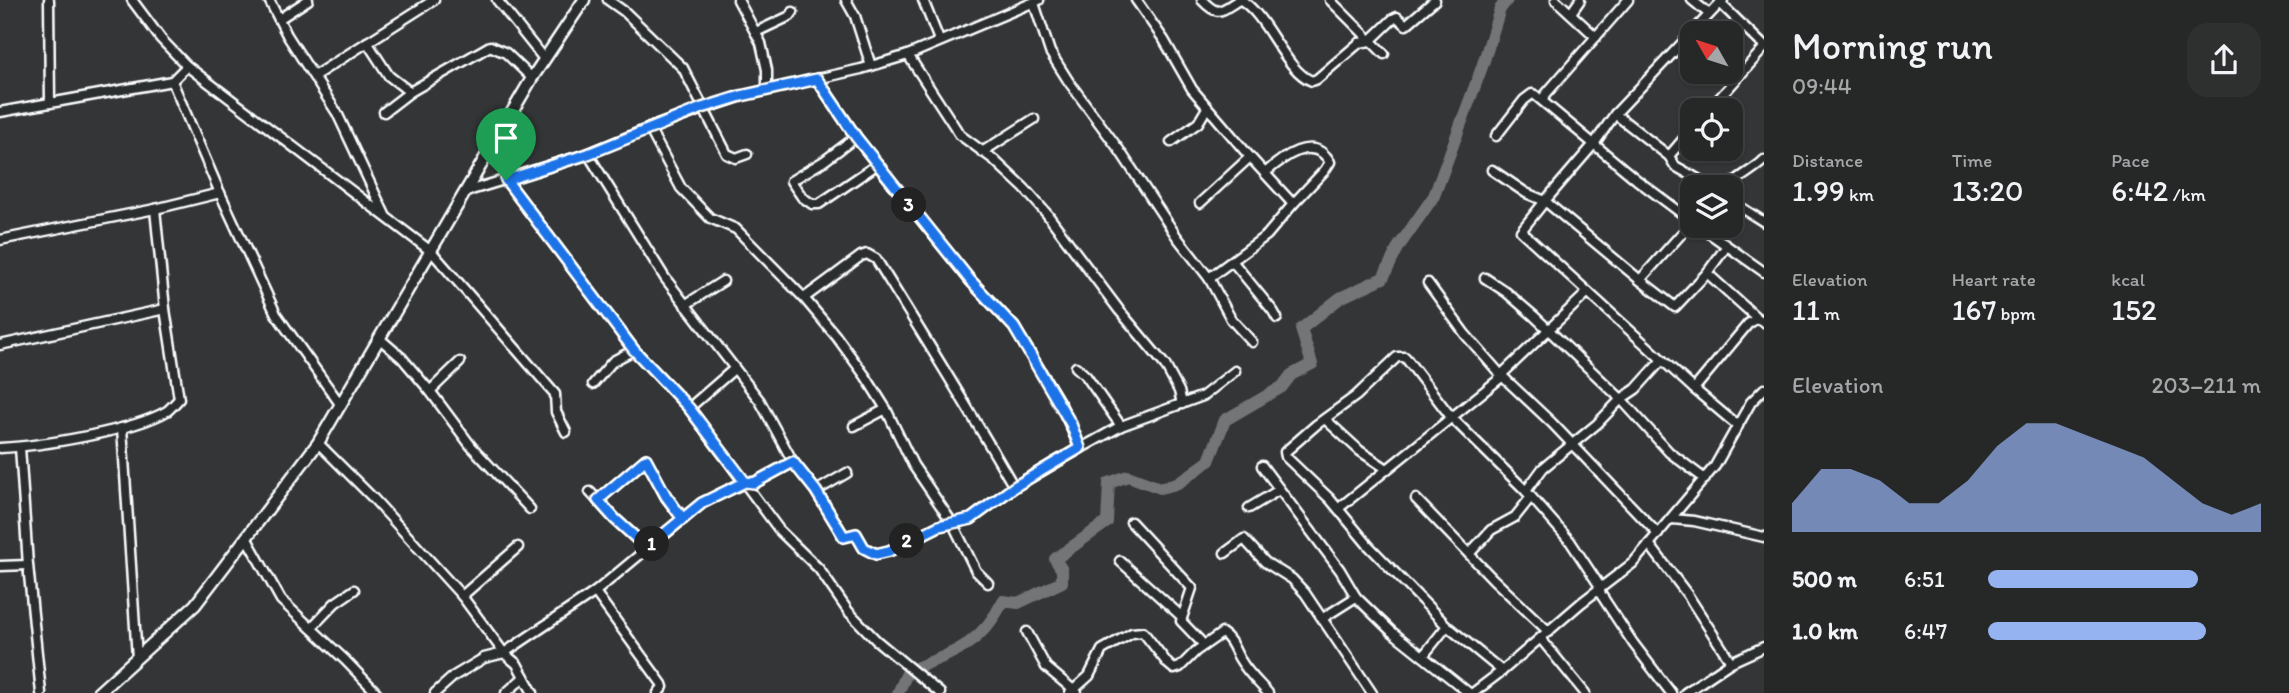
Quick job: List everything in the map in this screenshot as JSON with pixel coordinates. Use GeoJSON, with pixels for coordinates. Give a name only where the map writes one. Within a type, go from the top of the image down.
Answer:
{"type":"FeatureCollection","features":[{"type":"Feature","properties":{"kind":"street"},"geometry":{"type":"LineString","coordinates":[[49,0],[50,103]]}},
{"type":"Feature","properties":{"kind":"street"},"geometry":{"type":"LineString","coordinates":[[132,0],[161,39],[187,66],[432,252],[555,394],[556,412],[566,432]]}},
{"type":"Feature","properties":{"kind":"street"},"geometry":{"type":"LineString","coordinates":[[269,0],[337,113],[387,218]]}},
{"type":"Feature","properties":{"kind":"street"},"geometry":{"type":"LineString","coordinates":[[279,19],[308,0]]}},
{"type":"Feature","properties":{"kind":"street"},"geometry":{"type":"LineString","coordinates":[[314,76],[434,0]]}},
{"type":"Feature","properties":{"kind":"street"},"geometry":{"type":"LineString","coordinates":[[497,0],[544,59]]}},
{"type":"Feature","properties":{"kind":"street"},"geometry":{"type":"LineString","coordinates":[[98,693],[195,605],[318,443],[532,78],[584,0]]}},
{"type":"Feature","properties":{"kind":"street"},"geometry":{"type":"LineString","coordinates":[[608,0],[625,12],[683,68],[727,154],[736,158],[747,153]]}},
{"type":"Feature","properties":{"kind":"street"},"geometry":{"type":"LineString","coordinates":[[738,0],[756,32],[765,59],[767,90]]}},
{"type":"Feature","properties":{"kind":"street"},"geometry":{"type":"LineString","coordinates":[[846,0],[855,16],[871,66]]}},
{"type":"Feature","properties":{"kind":"street"},"geometry":{"type":"LineString","coordinates":[[923,0],[939,40]]}},
{"type":"Feature","properties":{"kind":"street"},"geometry":{"type":"LineString","coordinates":[[1015,0],[1020,9]]}},
{"type":"Feature","properties":{"kind":"street"},"geometry":{"type":"LineString","coordinates":[[1136,0],[1164,40],[1186,80],[1207,108],[1293,204]]}},
{"type":"Feature","properties":{"kind":"street"},"geometry":{"type":"LineString","coordinates":[[1202,0],[1220,12],[1240,0],[1253,10],[1294,66],[1308,80],[1317,79],[1359,43],[1370,41],[1393,19],[1397,17],[1406,25],[1435,0]]}},
{"type":"Feature","properties":{"kind":"street"},"geometry":{"type":"LineString","coordinates":[[1330,0],[1384,54]]}},
{"type":"Feature","properties":{"kind":"street"},"geometry":{"type":"LineString","coordinates":[[1556,0],[1596,37]]}},
{"type":"Feature","properties":{"kind":"street"},"geometry":{"type":"LineString","coordinates":[[1571,13],[1580,0]]}},
{"type":"Feature","properties":{"kind":"street"},"geometry":{"type":"LineString","coordinates":[[1543,100],[1629,0]]}},
{"type":"Feature","properties":{"kind":"street"},"geometry":{"type":"LineString","coordinates":[[1692,0],[1709,14]]}},
{"type":"Feature","properties":{"kind":"street"},"geometry":{"type":"LineString","coordinates":[[468,191],[588,154],[702,108],[908,55],[1037,1],[1050,52],[1177,237],[1209,278],[1231,319],[1252,342]]}},
{"type":"Feature","properties":{"kind":"street"},"geometry":{"type":"LineString","coordinates":[[1719,98],[1764,47],[1722,1],[1615,114],[1594,144],[1521,231],[1694,389],[1738,425]]}},
{"type":"Feature","properties":{"kind":"street"},"geometry":{"type":"LineString","coordinates":[[756,32],[793,12]]}},
{"type":"Feature","properties":{"kind":"street"},"geometry":{"type":"LineString","coordinates":[[367,42],[388,76],[410,92]]}},
{"type":"Feature","properties":{"kind":"street"},"geometry":{"type":"LineString","coordinates":[[384,111],[410,92],[490,46],[506,53],[532,78]]}},
{"type":"Feature","properties":{"kind":"street"},"geometry":{"type":"LineString","coordinates":[[908,55],[960,135],[993,159],[1047,214],[1119,310],[1165,365],[1180,391],[1182,404]]}},
{"type":"Feature","properties":{"kind":"street"},"geometry":{"type":"LineString","coordinates":[[0,112],[172,81],[187,66]]}},
{"type":"Feature","properties":{"kind":"street"},"geometry":{"type":"LineString","coordinates":[[817,79],[856,137],[970,280],[1014,327],[1071,424],[1080,448]]}},
{"type":"Feature","properties":{"kind":"street"},"geometry":{"type":"LineString","coordinates":[[172,81],[220,194],[276,314],[340,404]]}},
{"type":"Feature","properties":{"kind":"street"},"geometry":{"type":"LineString","coordinates":[[1496,136],[1524,100],[1532,94],[1543,100],[1680,212]]}},
{"type":"Feature","properties":{"kind":"street"},"geometry":{"type":"LineString","coordinates":[[1171,142],[1198,123],[1207,108]]}},
{"type":"Feature","properties":{"kind":"street"},"geometry":{"type":"LineString","coordinates":[[1615,114],[1669,156],[1675,166],[1691,175]]}},
{"type":"Feature","properties":{"kind":"street"},"geometry":{"type":"LineString","coordinates":[[982,152],[1034,119]]}},
{"type":"Feature","properties":{"kind":"street"},"geometry":{"type":"LineString","coordinates":[[649,128],[681,188],[710,218],[736,229],[836,336],[886,409],[913,465],[953,524],[976,570],[988,583]]}},
{"type":"Feature","properties":{"kind":"street"},"geometry":{"type":"LineString","coordinates":[[856,137],[791,181],[802,197],[812,204],[819,204],[878,164]]}},
{"type":"Feature","properties":{"kind":"street"},"geometry":{"type":"LineString","coordinates":[[1669,156],[1680,144]]}},
{"type":"Feature","properties":{"kind":"street"},"geometry":{"type":"LineString","coordinates":[[1209,278],[1267,235],[1330,162],[1313,149],[1301,149],[1277,162],[1265,173]]}},
{"type":"Feature","properties":{"kind":"street"},"geometry":{"type":"LineString","coordinates":[[588,154],[665,278],[769,415],[793,462],[816,491],[844,537],[856,534],[864,548],[876,554],[889,551],[939,526],[971,519],[1014,487],[1080,448],[1121,426],[1203,396],[1235,371]]}},
{"type":"Feature","properties":{"kind":"street"},"geometry":{"type":"LineString","coordinates":[[1200,203],[1250,157]]}},
{"type":"Feature","properties":{"kind":"street"},"geometry":{"type":"LineString","coordinates":[[1743,176],[1755,170],[1764,160]]}},
{"type":"Feature","properties":{"kind":"street"},"geometry":{"type":"LineString","coordinates":[[1492,170],[1527,193],[1545,201],[1675,307],[1707,274],[1726,247]]}},
{"type":"Feature","properties":{"kind":"street"},"geometry":{"type":"LineString","coordinates":[[506,180],[634,350],[689,408],[780,531],[819,569],[848,611],[876,640],[940,693]]}},
{"type":"Feature","properties":{"kind":"street"},"geometry":{"type":"LineString","coordinates":[[0,240],[220,194]]}},
{"type":"Feature","properties":{"kind":"street"},"geometry":{"type":"LineString","coordinates":[[0,448],[20,447],[122,428],[168,410],[179,399],[165,309],[155,209]]}},
{"type":"Feature","properties":{"kind":"street"},"geometry":{"type":"LineString","coordinates":[[1743,209],[1764,222]]}},
{"type":"Feature","properties":{"kind":"street"},"geometry":{"type":"LineString","coordinates":[[1640,280],[1680,235]]}},
{"type":"Feature","properties":{"kind":"street"},"geometry":{"type":"LineString","coordinates":[[1714,238],[1764,272]]}},
{"type":"Feature","properties":{"kind":"street"},"geometry":{"type":"LineString","coordinates":[[804,299],[862,256],[867,254],[876,259],[954,383],[969,412],[985,433],[1014,487]]}},
{"type":"Feature","properties":{"kind":"street"},"geometry":{"type":"LineString","coordinates":[[1233,262],[1277,318]]}},
{"type":"Feature","properties":{"kind":"street"},"geometry":{"type":"LineString","coordinates":[[1707,274],[1760,320]]}},
{"type":"Feature","properties":{"kind":"street"},"geometry":{"type":"LineString","coordinates":[[1485,278],[1506,292],[1621,399],[1669,452],[1705,479]]}},
{"type":"Feature","properties":{"kind":"street"},"geometry":{"type":"LineString","coordinates":[[685,305],[723,281]]}},
{"type":"Feature","properties":{"kind":"street"},"geometry":{"type":"LineString","coordinates":[[1428,283],[1465,334],[1502,375],[1658,534]]}},
{"type":"Feature","properties":{"kind":"street"},"geometry":{"type":"LineString","coordinates":[[1339,508],[1502,375],[1588,292]]}},
{"type":"Feature","properties":{"kind":"street"},"geometry":{"type":"LineString","coordinates":[[0,345],[165,309]]}},
{"type":"Feature","properties":{"kind":"street"},"geometry":{"type":"LineString","coordinates":[[1694,389],[1748,324],[1760,320]]}},
{"type":"Feature","properties":{"kind":"street"},"geometry":{"type":"LineString","coordinates":[[379,338],[402,358],[471,446],[530,509]]}},
{"type":"Feature","properties":{"kind":"street"},"geometry":{"type":"LineString","coordinates":[[593,384],[613,362],[634,350]]}},
{"type":"Feature","properties":{"kind":"street"},"geometry":{"type":"LineString","coordinates":[[1502,671],[1447,626],[1408,583],[1368,545],[1339,508],[1286,457],[1285,452],[1356,396],[1400,356],[1405,357],[1451,417],[1528,494],[1570,541],[1633,643],[1671,693]]}},
{"type":"Feature","properties":{"kind":"street"},"geometry":{"type":"LineString","coordinates":[[1469,554],[1491,530],[1515,517],[1543,468],[1636,389],[1662,360]]}},
{"type":"Feature","properties":{"kind":"street"},"geometry":{"type":"LineString","coordinates":[[430,391],[460,362]]}},
{"type":"Feature","properties":{"kind":"street"},"geometry":{"type":"LineString","coordinates":[[1076,368],[1086,376],[1121,426]]}},
{"type":"Feature","properties":{"kind":"street"},"geometry":{"type":"LineString","coordinates":[[689,408],[734,369]]}},
{"type":"Feature","properties":{"kind":"street"},"geometry":{"type":"LineString","coordinates":[[1262,466],[1340,570],[1356,597],[1391,631],[1471,693],[1502,671],[1633,563],[1705,479],[1728,447],[1751,402],[1764,389]]}},
{"type":"Feature","properties":{"kind":"street"},"geometry":{"type":"LineString","coordinates":[[854,426],[886,409]]}},
{"type":"Feature","properties":{"kind":"street"},"geometry":{"type":"LineString","coordinates":[[1325,419],[1372,461],[1387,469]]}},
{"type":"Feature","properties":{"kind":"street"},"geometry":{"type":"LineString","coordinates":[[122,428],[137,658]]}},
{"type":"Feature","properties":{"kind":"street"},"geometry":{"type":"LineString","coordinates":[[318,443],[373,498],[462,596],[504,653],[517,664],[533,693]]}},
{"type":"Feature","properties":{"kind":"street"},"geometry":{"type":"LineString","coordinates":[[20,447],[41,693]]}},
{"type":"Feature","properties":{"kind":"street"},"geometry":{"type":"LineString","coordinates":[[598,500],[646,459],[666,496],[683,519]]}},
{"type":"Feature","properties":{"kind":"street"},"geometry":{"type":"LineString","coordinates":[[1372,461],[1376,478]]}},
{"type":"Feature","properties":{"kind":"street"},"geometry":{"type":"LineString","coordinates":[[435,693],[454,676],[484,659],[504,653],[596,592],[702,503],[745,482],[754,483],[793,462]]}},
{"type":"Feature","properties":{"kind":"street"},"geometry":{"type":"LineString","coordinates":[[816,491],[847,473]]}},
{"type":"Feature","properties":{"kind":"street"},"geometry":{"type":"LineString","coordinates":[[1249,508],[1279,489]]}},
{"type":"Feature","properties":{"kind":"street"},"geometry":{"type":"LineString","coordinates":[[590,492],[647,548]]}},
{"type":"Feature","properties":{"kind":"street"},"geometry":{"type":"LineString","coordinates":[[1416,499],[1549,632]]}},
{"type":"Feature","properties":{"kind":"street"},"geometry":{"type":"LineString","coordinates":[[1672,519],[1694,521],[1764,537]]}},
{"type":"Feature","properties":{"kind":"street"},"geometry":{"type":"LineString","coordinates":[[1130,522],[1192,588],[1181,621],[1204,645]]}},
{"type":"Feature","properties":{"kind":"street"},"geometry":{"type":"LineString","coordinates":[[247,539],[281,600],[376,693]]}},
{"type":"Feature","properties":{"kind":"street"},"geometry":{"type":"LineString","coordinates":[[1225,553],[1244,539],[1265,562],[1292,579],[1323,618],[1373,693]]}},
{"type":"Feature","properties":{"kind":"street"},"geometry":{"type":"LineString","coordinates":[[1649,544],[1688,594],[1731,662]]}},
{"type":"Feature","properties":{"kind":"street"},"geometry":{"type":"LineString","coordinates":[[462,596],[518,547]]}},
{"type":"Feature","properties":{"kind":"street"},"geometry":{"type":"LineString","coordinates":[[1120,561],[1181,616]]}},
{"type":"Feature","properties":{"kind":"street"},"geometry":{"type":"LineString","coordinates":[[0,566],[28,565]]}},
{"type":"Feature","properties":{"kind":"street"},"geometry":{"type":"LineString","coordinates":[[311,628],[335,603],[354,590]]}},
{"type":"Feature","properties":{"kind":"street"},"geometry":{"type":"LineString","coordinates":[[596,592],[662,684],[663,687],[658,693]]}},
{"type":"Feature","properties":{"kind":"street"},"geometry":{"type":"LineString","coordinates":[[1323,618],[1356,597]]}},
{"type":"Feature","properties":{"kind":"street"},"geometry":{"type":"LineString","coordinates":[[1423,656],[1447,626]]}},
{"type":"Feature","properties":{"kind":"street"},"geometry":{"type":"LineString","coordinates":[[1027,632],[1046,667],[1074,692],[1089,676],[1102,650],[1132,633],[1143,632],[1174,669],[1222,633],[1236,648],[1239,659],[1268,693]]}},
{"type":"Feature","properties":{"kind":"street"},"geometry":{"type":"LineString","coordinates":[[1541,639],[1585,693]]}},
{"type":"Feature","properties":{"kind":"street"},"geometry":{"type":"LineString","coordinates":[[1685,693],[1731,662],[1764,646]]}},
{"type":"Feature","properties":{"kind":"street"},"geometry":{"type":"LineString","coordinates":[[506,693],[524,677]]}},
{"type":"Feature","properties":{"kind":"waterway"},"geometry":{"type":"LineString","coordinates":[[898,693],[908,671],[951,653],[974,639],[985,629],[1003,601],[1018,603],[1062,582],[1062,570],[1055,559],[1107,522],[1109,483],[1128,476],[1160,488],[1177,484],[1209,461],[1225,420],[1282,387],[1291,375],[1312,364],[1301,329],[1340,298],[1383,278],[1399,246],[1434,196],[1482,67],[1500,9],[1507,0]]}},
{"type":"Feature","properties":{"kind":"route"},"geometry":{"type":"LineString","coordinates":[[506,180],[588,154],[702,108],[817,79],[856,137],[925,225],[1022,338],[1071,424],[1080,448],[1014,487],[971,519],[939,526],[889,551],[876,554],[864,548],[856,534],[844,537],[816,491],[793,462],[754,483],[745,482],[702,503],[683,519],[666,496],[646,459],[598,500],[647,548],[702,503],[745,482],[689,408],[634,350],[506,180]]}}]}
